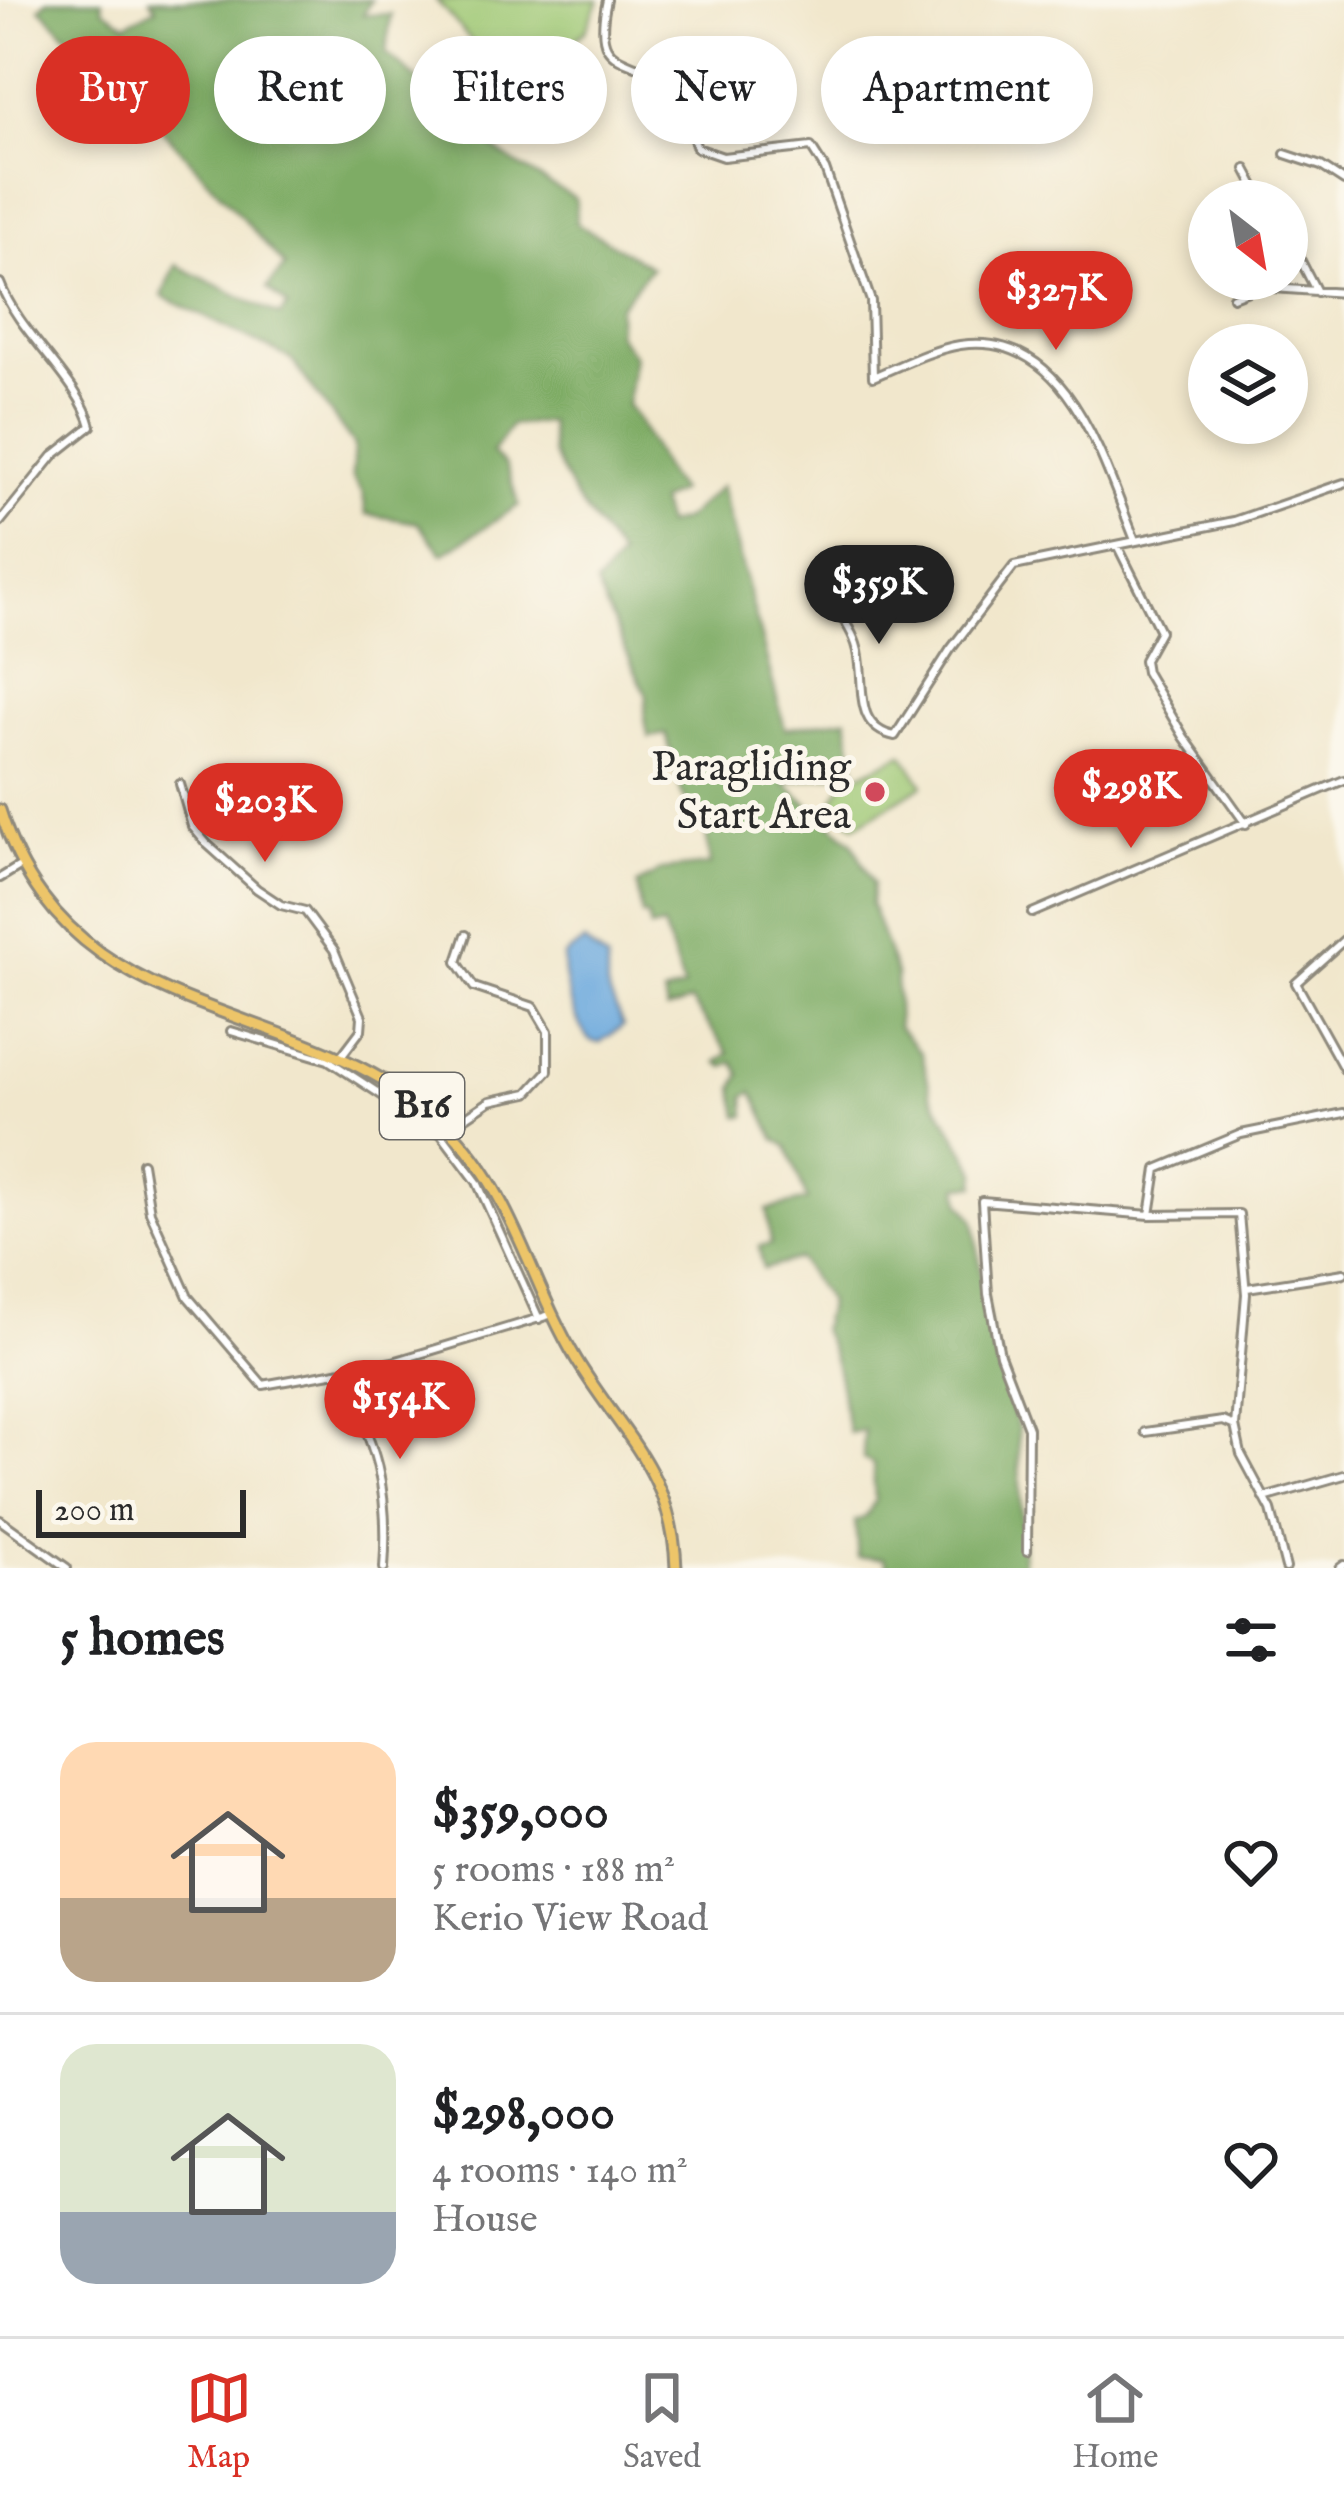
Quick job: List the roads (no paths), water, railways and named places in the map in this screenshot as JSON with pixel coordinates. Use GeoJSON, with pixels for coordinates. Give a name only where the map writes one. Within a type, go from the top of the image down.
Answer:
{"type":"FeatureCollection","features":[{"type":"Feature","properties":{"kind":"main road","name":"B16"},"geometry":{"type":"LineString","coordinates":[[0,810],[23,864],[88,944],[152,988],[342,1055],[403,1090],[445,1131],[508,1210],[554,1314],[596,1389],[653,1468],[673,1529],[676,1568]]}},
{"type":"Feature","properties":{"kind":"street"},"geometry":{"type":"LineString","coordinates":[[608,0],[602,40],[610,56],[670,87],[697,148],[723,157],[812,147],[825,169],[871,302],[873,377],[957,345],[1022,350],[1066,392],[1109,470],[1135,540]]}},
{"type":"Feature","properties":{"kind":"street"},"geometry":{"type":"LineString","coordinates":[[1285,154],[1321,166],[1344,182]]}},
{"type":"Feature","properties":{"kind":"street"},"geometry":{"type":"LineString","coordinates":[[1246,169],[1252,180]]}},
{"type":"Feature","properties":{"kind":"street"},"geometry":{"type":"LineString","coordinates":[[1308,275],[1317,292]]}},
{"type":"Feature","properties":{"kind":"street"},"geometry":{"type":"LineString","coordinates":[[0,283],[8,308],[46,353],[92,426],[53,456],[0,522]]}},
{"type":"Feature","properties":{"kind":"street"},"geometry":{"type":"LineString","coordinates":[[1308,291],[1344,293]]}},
{"type":"Feature","properties":{"kind":"street"},"geometry":{"type":"LineString","coordinates":[[825,593],[856,642],[863,710],[876,729],[895,736],[1005,573],[1045,556],[1234,521],[1344,483]]}},
{"type":"Feature","properties":{"kind":"street"},"geometry":{"type":"LineString","coordinates":[[1117,544],[1160,631],[1144,660],[1146,672],[1184,737],[1246,824]]}},
{"type":"Feature","properties":{"kind":"street"},"geometry":{"type":"LineString","coordinates":[[1032,913],[1344,780]]}},
{"type":"Feature","properties":{"kind":"street"},"geometry":{"type":"LineString","coordinates":[[181,784],[192,826],[207,844],[257,889],[281,905],[305,911],[334,950],[362,1017],[361,1030],[342,1055]]}},
{"type":"Feature","properties":{"kind":"street"},"geometry":{"type":"LineString","coordinates":[[0,878],[23,864]]}},
{"type":"Feature","properties":{"kind":"street"},"geometry":{"type":"LineString","coordinates":[[445,1131],[490,1101],[528,1093],[548,1070],[548,1031],[534,1007],[474,987],[457,962],[466,934]]}},
{"type":"Feature","properties":{"kind":"street"},"geometry":{"type":"LineString","coordinates":[[1344,940],[1296,983],[1344,1069]]}},
{"type":"Feature","properties":{"kind":"street"},"geometry":{"type":"LineString","coordinates":[[231,1031],[328,1060],[445,1131],[477,1182],[539,1318]]}},
{"type":"Feature","properties":{"kind":"street"},"geometry":{"type":"LineString","coordinates":[[1150,1215],[1157,1169],[1241,1134],[1344,1113]]}},
{"type":"Feature","properties":{"kind":"street"},"geometry":{"type":"LineString","coordinates":[[142,1163],[154,1222],[188,1298],[257,1382],[339,1373],[554,1314]]}},
{"type":"Feature","properties":{"kind":"street"},"geometry":{"type":"LineString","coordinates":[[1027,1552],[1028,1428],[1000,1355],[988,1294],[982,1201],[1150,1215],[1239,1214],[1246,1288],[1235,1426],[1241,1454],[1264,1498],[1286,1568]]}},
{"type":"Feature","properties":{"kind":"street"},"geometry":{"type":"LineString","coordinates":[[1246,1288],[1344,1273]]}},
{"type":"Feature","properties":{"kind":"street"},"geometry":{"type":"LineString","coordinates":[[339,1373],[373,1438],[387,1525],[384,1568]]}},
{"type":"Feature","properties":{"kind":"street"},"geometry":{"type":"LineString","coordinates":[[1145,1432],[1223,1421],[1235,1426]]}},
{"type":"Feature","properties":{"kind":"street"},"geometry":{"type":"LineString","coordinates":[[1264,1498],[1344,1475]]}},
{"type":"Feature","properties":{"kind":"street"},"geometry":{"type":"LineString","coordinates":[[0,1520],[67,1568]]}},
{"type":"Feature","properties":{"kind":"water"},"geometry":{"type":"Polygon","coordinates":[[[584,942],[607,961],[607,988],[623,1026],[599,1043],[590,1041],[579,1024],[564,977],[564,956],[584,942]]]}},
{"type":"Feature","properties":{"kind":"place","name":"Paragliding Start Area"},"geometry":{"type":"Point","coordinates":[875,792]}}]}
